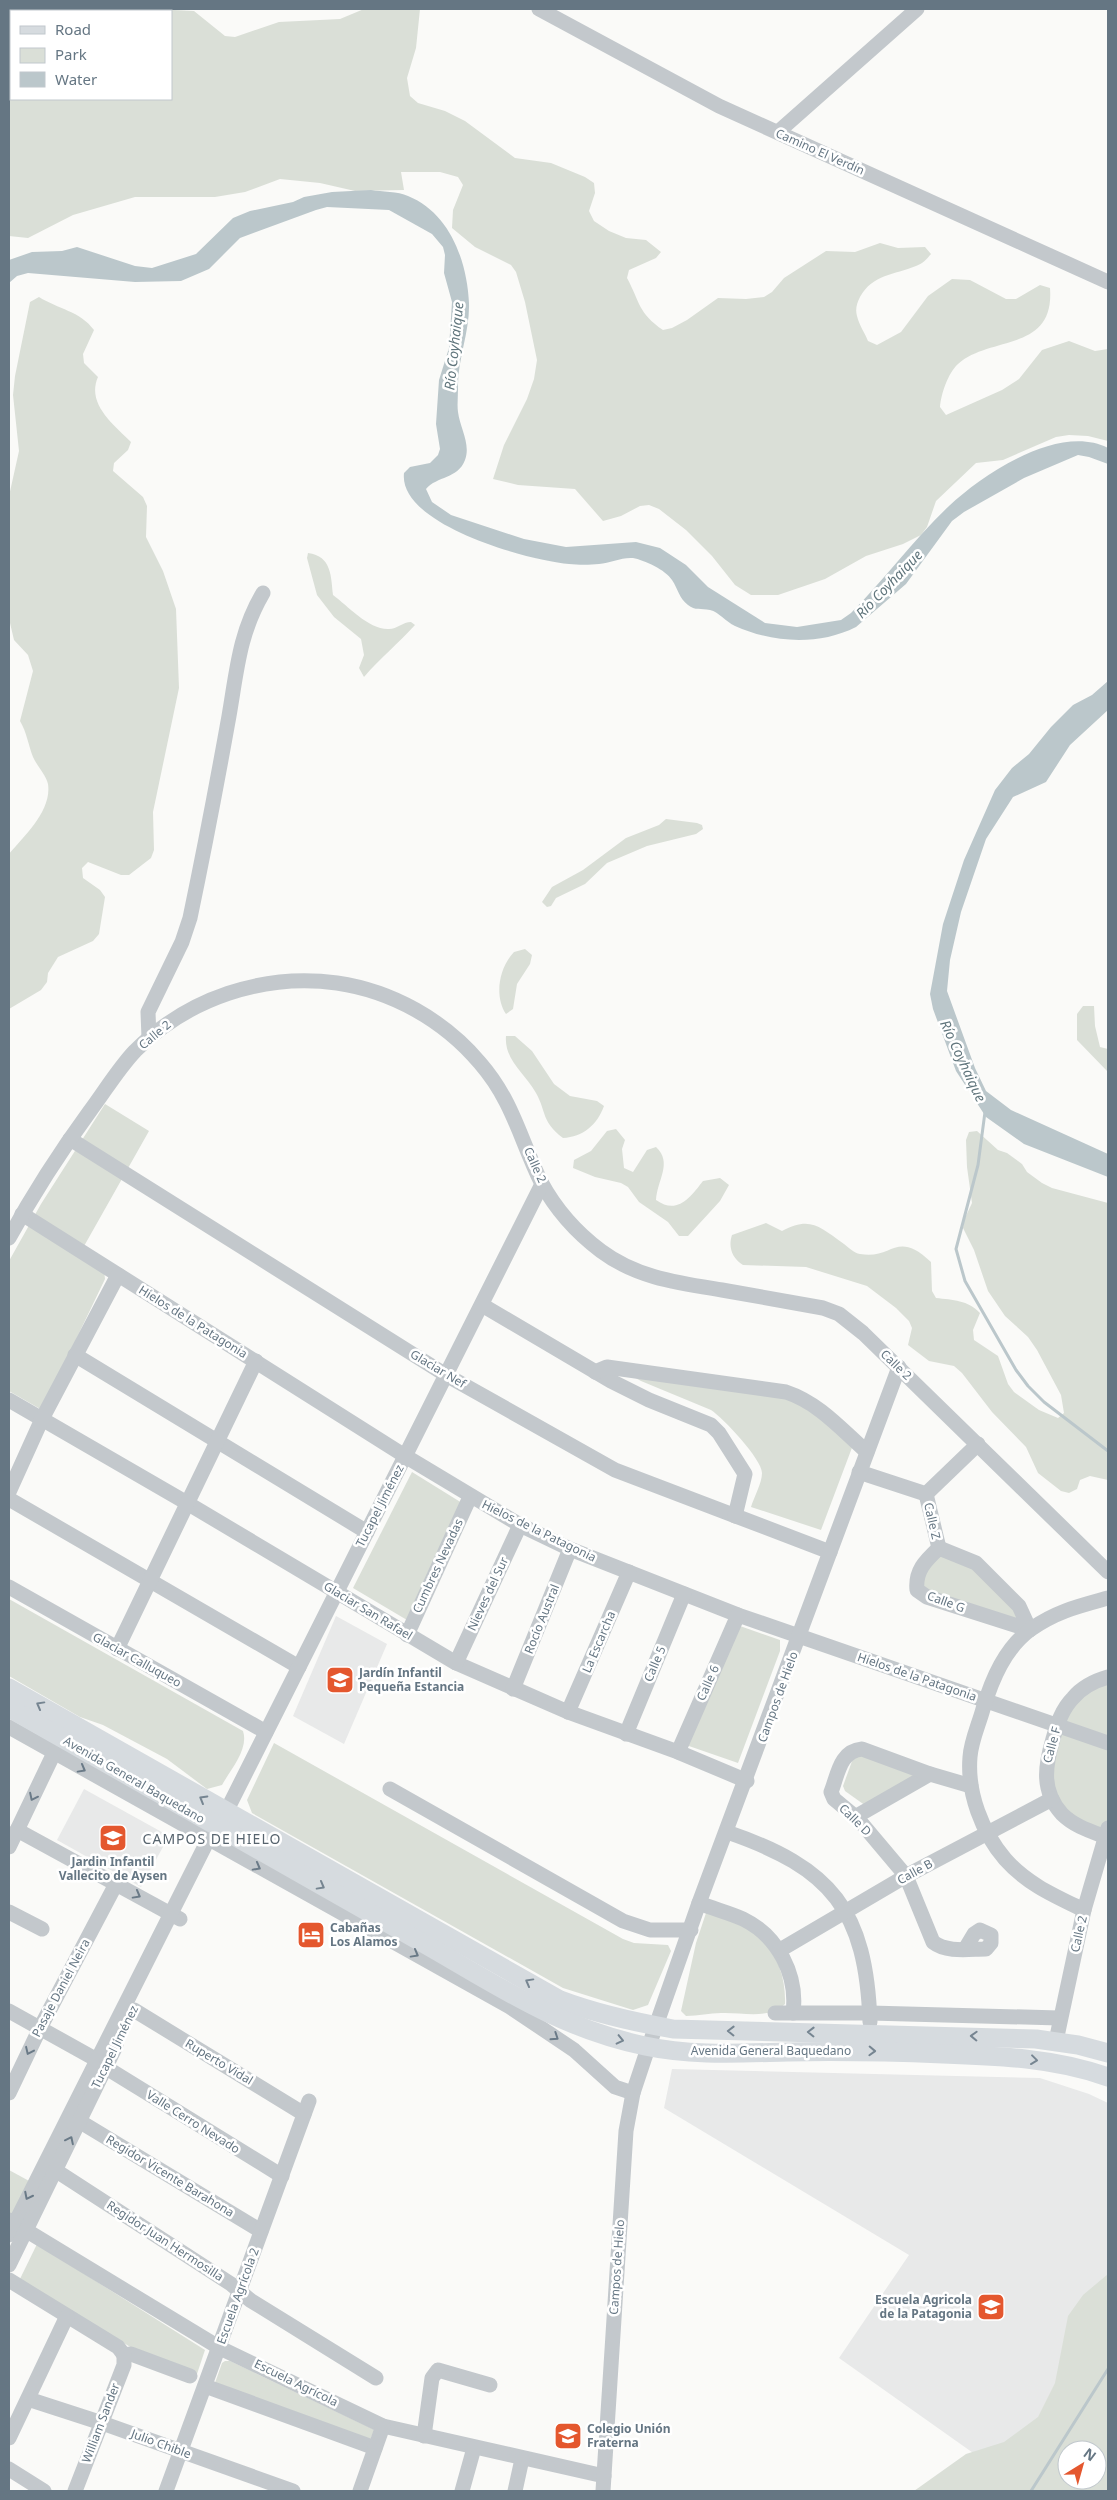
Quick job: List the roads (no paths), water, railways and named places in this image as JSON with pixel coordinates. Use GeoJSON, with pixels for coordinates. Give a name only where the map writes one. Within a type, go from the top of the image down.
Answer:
{"type":"FeatureCollection","features":[{"type":"Feature","properties":{"kind":"main road","name":"Avenida General Baquedano"},"geometry":{"type":"LineString","coordinates":[[9,1688],[217,1831],[560,2000],[596,2013],[657,2026],[688,2030],[871,2033],[1056,2041],[1108,2053]]}},
{"type":"Feature","properties":{"kind":"main road","name":"Avenida General Baquedano"},"geometry":{"type":"LineString","coordinates":[[9,1708],[217,1831],[548,2014],[596,2034],[649,2047],[712,2052],[852,2051],[982,2056],[1065,2064],[1106,2076]]}},
{"type":"Feature","properties":{"kind":"street","name":"Camino El Verdín"},"geometry":{"type":"LineString","coordinates":[[539,9],[719,106],[1108,282]]}},
{"type":"Feature","properties":{"kind":"street"},"geometry":{"type":"LineString","coordinates":[[778,132],[917,9]]}},
{"type":"Feature","properties":{"kind":"street"},"geometry":{"type":"LineString","coordinates":[[149,1038],[148,1012],[190,918],[241,641],[252,612],[263,592]]}},
{"type":"Feature","properties":{"kind":"street","name":"Calle 2"},"geometry":{"type":"LineString","coordinates":[[9,1238],[22,1214],[70,1139],[122,1066],[149,1038],[179,1016],[213,998],[268,983],[326,982],[383,995],[436,1022],[452,1034],[480,1062],[513,1112],[542,1184],[579,1232],[603,1253],[651,1277],[831,1311],[847,1319],[864,1333],[1108,1572]]}},
{"type":"Feature","properties":{"kind":"street","name":"Glaciar Nef"},"geometry":{"type":"LineString","coordinates":[[70,1139],[446,1375],[615,1470],[830,1552]]}},
{"type":"Feature","properties":{"kind":"street","name":"Tucapel Jiménez"},"geometry":{"type":"LineString","coordinates":[[9,2265],[14,2227],[176,1916],[266,1732],[542,1184]]}},
{"type":"Feature","properties":{"kind":"street","name":"Hielos de la Patagonia"},"geometry":{"type":"LineString","coordinates":[[22,1214],[470,1497],[520,1525],[570,1549],[738,1615],[1108,1743]]}},
{"type":"Feature","properties":{"kind":"street"},"geometry":{"type":"LineString","coordinates":[[9,1492],[42,1419],[118,1274]]}},
{"type":"Feature","properties":{"kind":"street"},"geometry":{"type":"LineString","coordinates":[[482,1305],[595,1372],[649,1400],[711,1425],[719,1433],[745,1474],[736,1516]]}},
{"type":"Feature","properties":{"kind":"street"},"geometry":{"type":"LineString","coordinates":[[75,1355],[367,1532]]}},
{"type":"Feature","properties":{"kind":"street"},"geometry":{"type":"LineString","coordinates":[[118,1649],[256,1361]]}},
{"type":"Feature","properties":{"kind":"street"},"geometry":{"type":"LineString","coordinates":[[595,1372],[607,1367],[786,1392],[803,1398],[815,1406],[867,1452]]}},
{"type":"Feature","properties":{"kind":"street","name":"Campos de Hielo"},"geometry":{"type":"LineString","coordinates":[[603,2484],[626,2131],[633,2094],[700,1903],[899,1367]]}},
{"type":"Feature","properties":{"kind":"street","name":"Glaciar San Rafael"},"geometry":{"type":"LineString","coordinates":[[9,1400],[188,1503],[456,1663],[568,1712],[678,1752],[746,1781]]}},
{"type":"Feature","properties":{"kind":"street"},"geometry":{"type":"LineString","coordinates":[[859,1472],[926,1494],[978,1444]]}},
{"type":"Feature","properties":{"kind":"street","name":"Calle Z"},"geometry":{"type":"LineString","coordinates":[[926,1494],[939,1548]]}},
{"type":"Feature","properties":{"kind":"street","name":"Cumbres Nevadas"},"geometry":{"type":"LineString","coordinates":[[407,1635],[470,1497]]}},
{"type":"Feature","properties":{"kind":"street"},"geometry":{"type":"LineString","coordinates":[[9,1498],[299,1667]]}},
{"type":"Feature","properties":{"kind":"street","name":"Nieves del Sur"},"geometry":{"type":"LineString","coordinates":[[456,1663],[520,1525]]}},
{"type":"Feature","properties":{"kind":"street"},"geometry":{"type":"LineString","coordinates":[[939,1548],[976,1563],[1019,1606],[1030,1630]]}},
{"type":"Feature","properties":{"kind":"street","name":"Calle G"},"geometry":{"type":"LineString","coordinates":[[939,1548],[927,1560],[916,1578],[917,1590],[927,1597],[1030,1630]]}},
{"type":"Feature","properties":{"kind":"street","name":"Rocío Austral"},"geometry":{"type":"LineString","coordinates":[[513,1689],[570,1549]]}},
{"type":"Feature","properties":{"kind":"street","name":"La Escarcha"},"geometry":{"type":"LineString","coordinates":[[568,1712],[629,1572]]}},
{"type":"Feature","properties":{"kind":"street","name":"Glaciar Calluqueo"},"geometry":{"type":"LineString","coordinates":[[9,1588],[266,1732]]}},
{"type":"Feature","properties":{"kind":"street","name":"Calle 5"},"geometry":{"type":"LineString","coordinates":[[626,1734],[684,1594]]}},
{"type":"Feature","properties":{"kind":"street"},"geometry":{"type":"LineString","coordinates":[[1084,1910],[1038,1888],[1004,1858],[987,1833],[977,1810],[971,1786],[970,1755],[996,1671],[1013,1647],[1030,1630],[1062,1610],[1108,1598]]}},
{"type":"Feature","properties":{"kind":"street","name":"Calle 6"},"geometry":{"type":"LineString","coordinates":[[678,1752],[738,1615]]}},
{"type":"Feature","properties":{"kind":"street","name":"Calle F"},"geometry":{"type":"LineString","coordinates":[[1107,1832],[1075,1824],[1062,1813],[1052,1798],[1046,1782],[1046,1764],[1057,1725],[1066,1706],[1080,1691],[1098,1680],[1108,1677]]}},
{"type":"Feature","properties":{"kind":"street","name":"Avenida General Baquedano"},"geometry":{"type":"LineString","coordinates":[[9,1727],[54,1753],[217,1831],[510,2007],[574,2050],[615,2088],[633,2094]]}},
{"type":"Feature","properties":{"kind":"street","name":"Calle D"},"geometry":{"type":"LineString","coordinates":[[964,1949],[940,1948],[933,1942],[906,1876],[855,1817],[834,1799],[830,1792],[845,1754],[854,1749],[862,1749],[930,1774],[971,1786]]}},
{"type":"Feature","properties":{"kind":"street"},"geometry":{"type":"LineString","coordinates":[[9,1847],[54,1753]]}},
{"type":"Feature","properties":{"kind":"street"},"geometry":{"type":"LineString","coordinates":[[855,1817],[930,1774]]}},
{"type":"Feature","properties":{"kind":"street"},"geometry":{"type":"LineString","coordinates":[[390,1789],[623,1921],[650,1930],[691,1930]]}},
{"type":"Feature","properties":{"kind":"street","name":"Calle B"},"geometry":{"type":"LineString","coordinates":[[780,1950],[846,1913],[906,1876],[1052,1798]]}},
{"type":"Feature","properties":{"kind":"street"},"geometry":{"type":"LineString","coordinates":[[18,1830],[176,1916]]}},
{"type":"Feature","properties":{"kind":"street"},"geometry":{"type":"LineString","coordinates":[[727,1832],[772,1848],[801,1864],[826,1886],[846,1913],[864,1955],[869,1985],[871,2033]]}},
{"type":"Feature","properties":{"kind":"street","name":"Calle 2"},"geometry":{"type":"LineString","coordinates":[[1056,2041],[1084,1910],[1107,1832]]}},
{"type":"Feature","properties":{"kind":"street","name":"Pasaje Daniel Neira"},"geometry":{"type":"LineString","coordinates":[[9,2093],[40,2028],[116,1884]]}},
{"type":"Feature","properties":{"kind":"street"},"geometry":{"type":"LineString","coordinates":[[700,1903],[745,1920],[766,1935],[780,1950],[790,1974],[795,2000],[793,2012]]}},
{"type":"Feature","properties":{"kind":"street"},"geometry":{"type":"LineString","coordinates":[[9,1912],[42,1929]]}},
{"type":"Feature","properties":{"kind":"street","name":"Tucapel Jiménez"},"geometry":{"type":"LineString","coordinates":[[14,2227],[55,2170],[79,2121],[101,2063],[134,2010],[176,1916]]}},
{"type":"Feature","properties":{"kind":"street","name":"Ruperto Vidal"},"geometry":{"type":"LineString","coordinates":[[134,2010],[306,2107]]}},
{"type":"Feature","properties":{"kind":"street","name":"Valle Cerro Nevado"},"geometry":{"type":"LineString","coordinates":[[9,2011],[101,2063],[282,2176]]}},
{"type":"Feature","properties":{"kind":"street"},"geometry":{"type":"LineString","coordinates":[[775,2014],[793,2012],[870,2013],[1060,2018]]}},
{"type":"Feature","properties":{"kind":"street","name":"Escuela Agrícola 2"},"geometry":{"type":"LineString","coordinates":[[166,2491],[204,2386],[220,2348],[306,2107]]}},
{"type":"Feature","properties":{"kind":"street","name":"Regidor Vicente Barahona"},"geometry":{"type":"LineString","coordinates":[[79,2121],[261,2232]]}},
{"type":"Feature","properties":{"kind":"street","name":"Regidor Juan Hermosilla"},"geometry":{"type":"LineString","coordinates":[[55,2170],[376,2378]]}},
{"type":"Feature","properties":{"kind":"street","name":"Escuela Agrícola"},"geometry":{"type":"LineString","coordinates":[[14,2227],[220,2348],[383,2426],[522,2459],[603,2484]]}},
{"type":"Feature","properties":{"kind":"street"},"geometry":{"type":"LineString","coordinates":[[9,2280],[118,2347],[124,2355],[131,2354],[190,2376]]}},
{"type":"Feature","properties":{"kind":"street"},"geometry":{"type":"LineString","coordinates":[[9,2438],[67,2316]]}},
{"type":"Feature","properties":{"kind":"street","name":"William Sander"},"geometry":{"type":"LineString","coordinates":[[80,2490],[124,2365],[124,2355]]}},
{"type":"Feature","properties":{"kind":"street"},"geometry":{"type":"LineString","coordinates":[[424,2436],[432,2378],[438,2370],[490,2385]]}},
{"type":"Feature","properties":{"kind":"street"},"geometry":{"type":"LineString","coordinates":[[204,2386],[375,2448]]}},
{"type":"Feature","properties":{"kind":"street","name":"Julio Chible"},"geometry":{"type":"LineString","coordinates":[[28,2399],[102,2423],[181,2452],[254,2484],[293,2491]]}},
{"type":"Feature","properties":{"kind":"street"},"geometry":{"type":"LineString","coordinates":[[360,2491],[383,2426]]}},
{"type":"Feature","properties":{"kind":"street"},"geometry":{"type":"LineString","coordinates":[[462,2491],[474,2448]]}},
{"type":"Feature","properties":{"kind":"street"},"geometry":{"type":"LineString","coordinates":[[515,2491],[522,2459]]}},
{"type":"Feature","properties":{"kind":"street"},"geometry":{"type":"LineString","coordinates":[[9,2469],[44,2491]]}},
{"type":"Feature","properties":{"kind":"water","name":"Río Coyhaique"},"geometry":{"type":"Polygon","coordinates":[[[371,190],[404,194],[423,204],[435,214],[454,240],[465,271],[468,287],[469,314],[459,367],[458,407],[467,454],[458,471],[426,489],[432,502],[451,515],[524,539],[566,547],[636,542],[660,548],[686,565],[708,587],[765,623],[797,627],[841,620],[851,613],[949,506],[982,480],[1024,455],[1068,442],[1089,442],[1108,448],[1108,464],[1078,455],[1024,478],[964,512],[952,521],[906,584],[856,627],[841,633],[811,640],[780,639],[750,632],[735,626],[713,611],[691,607],[685,602],[669,576],[660,569],[643,561],[629,558],[599,564],[576,565],[526,556],[470,537],[443,524],[422,509],[408,492],[404,473],[410,467],[430,463],[438,455],[440,449],[436,424],[439,380],[449,348],[452,302],[444,273],[445,255],[443,247],[432,234],[389,210],[327,207],[316,210],[240,238],[209,269],[181,281],[135,282],[28,273],[17,276],[9,283],[9,260],[32,252],[62,251],[77,247],[135,266],[152,268],[196,254],[233,218],[250,211],[332,192],[371,190]]]}},
{"type":"Feature","properties":{"kind":"water","name":"Río Coyhaique"},"geometry":{"type":"Polygon","coordinates":[[[1108,681],[1108,710],[1070,745],[1046,782],[1013,797],[986,839],[961,912],[950,960],[947,991],[975,1068],[986,1091],[1011,1110],[1108,1154],[1108,1177],[1024,1144],[986,1117],[956,1071],[933,1009],[930,994],[943,924],[964,860],[995,790],[1012,768],[1029,754],[1051,727],[1073,705],[1092,695],[1108,681]]]}},
{"type":"Feature","properties":{"kind":"waterway"},"geometry":{"type":"LineString","coordinates":[[985,1112],[978,1165],[956,1249],[965,1281],[1016,1370],[1028,1386],[1044,1402],[1108,1451]]}},
{"type":"Feature","properties":{"kind":"waterway"},"geometry":{"type":"LineString","coordinates":[[1031,2491],[1108,2369]]}},
{"type":"Feature","properties":{"kind":"place","name":"Jardín Infantil Pequeña Estancia"},"geometry":{"type":"Point","coordinates":[340,1680]}},
{"type":"Feature","properties":{"kind":"place","name":"Jardin Infantil Vallecito de Aysen"},"geometry":{"type":"Point","coordinates":[113,1838]}},
{"type":"Feature","properties":{"kind":"place","name":"Cabañas Los Alamos"},"geometry":{"type":"Point","coordinates":[311,1935]}},
{"type":"Feature","properties":{"kind":"place","name":"Escuela Agricola de la Patagonia"},"geometry":{"type":"Point","coordinates":[991,2307]}},
{"type":"Feature","properties":{"kind":"place","name":"Colegio Unión Fraterna"},"geometry":{"type":"Point","coordinates":[568,2436]}},
{"type":"Feature","properties":{"kind":"district","name":"CAMPOS DE HIELO"},"geometry":{"type":"Point","coordinates":[212,1839]}}]}
